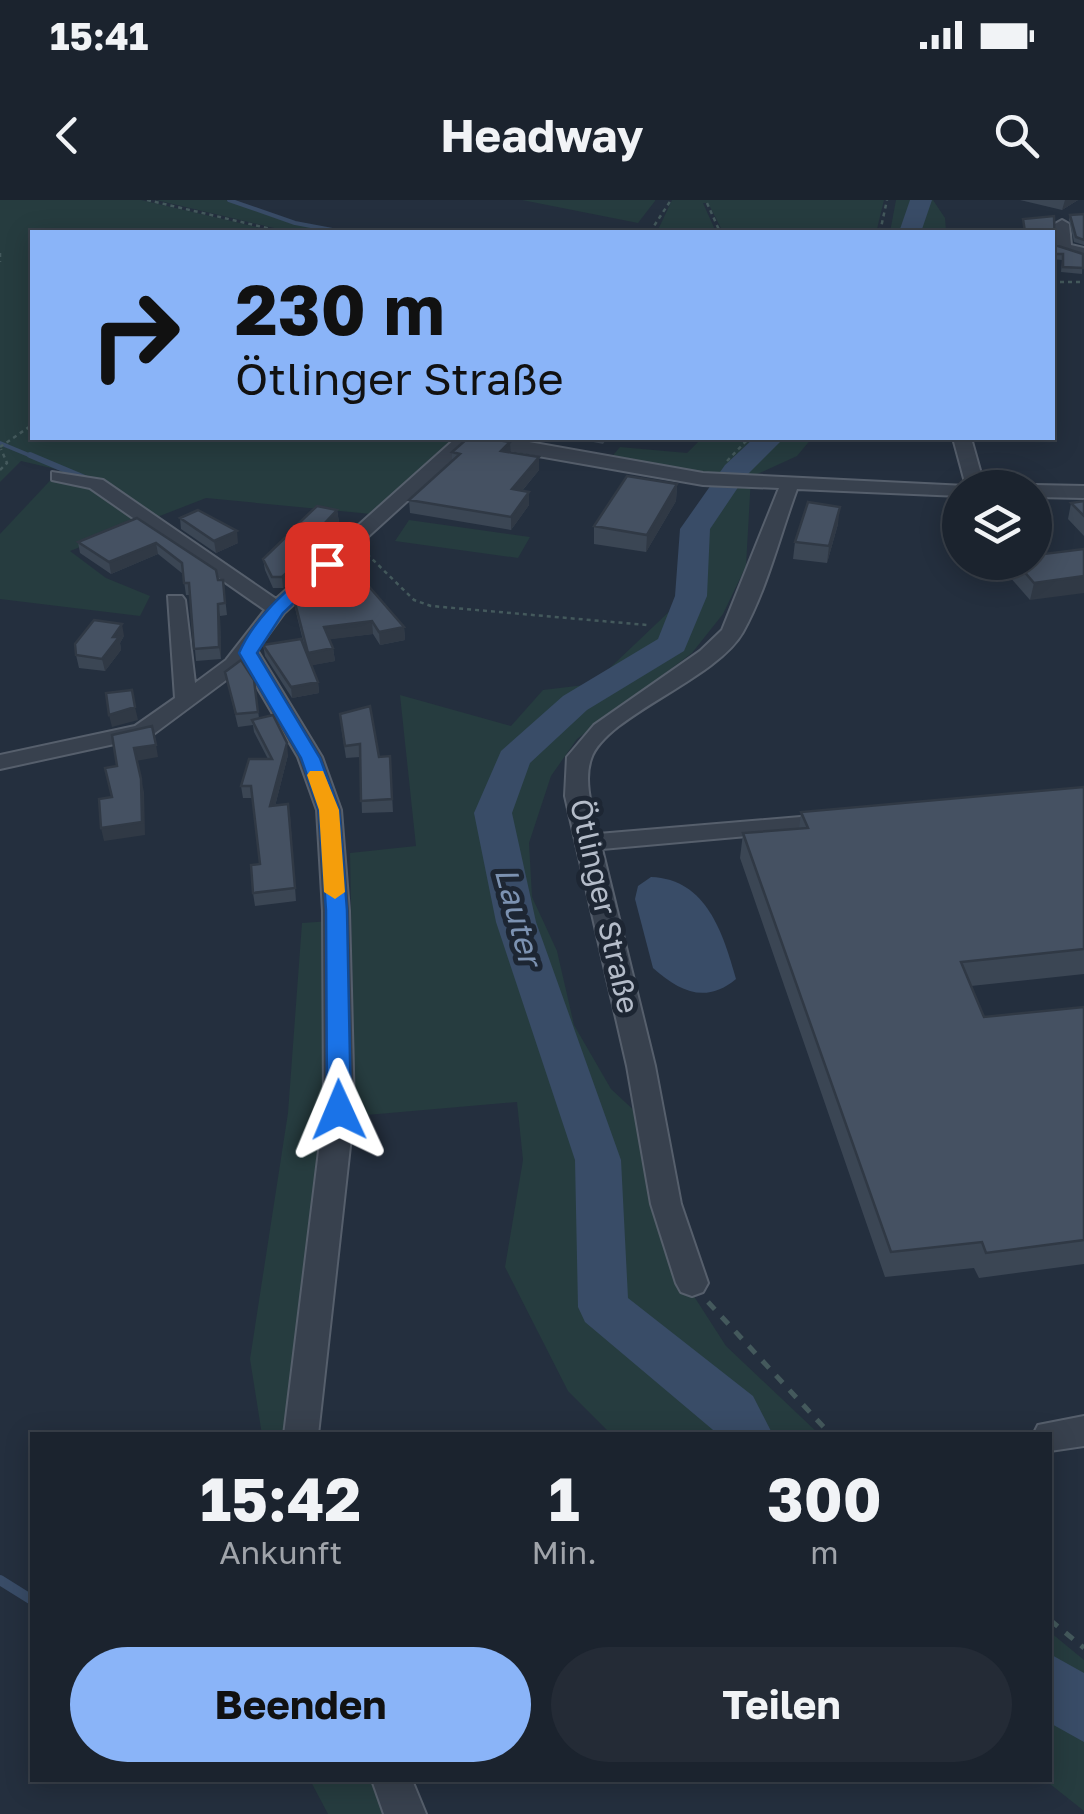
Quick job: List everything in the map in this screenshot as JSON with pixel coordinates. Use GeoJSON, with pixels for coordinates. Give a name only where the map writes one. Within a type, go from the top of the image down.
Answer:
{"type":"FeatureCollection","features":[{"type":"Feature","properties":{"kind":"street"},"geometry":{"type":"LineString","coordinates":[[1062,224],[1064,248],[1084,252]]}},
{"type":"Feature","properties":{"kind":"street"},"geometry":{"type":"LineString","coordinates":[[0,762],[103,743],[143,731],[248,653],[255,635],[277,609],[464,440]]}},
{"type":"Feature","properties":{"kind":"street"},"geometry":{"type":"LineString","coordinates":[[502,440],[703,478],[790,486],[942,490]]}},
{"type":"Feature","properties":{"kind":"street"},"geometry":{"type":"LineString","coordinates":[[963,440],[971,470]]}},
{"type":"Feature","properties":{"kind":"street"},"geometry":{"type":"LineString","coordinates":[[59,476],[68,474],[96,484],[277,609]]}},
{"type":"Feature","properties":{"kind":"street","name":"Ötlinger Straße"},"geometry":{"type":"LineString","coordinates":[[692,1283],[666,1204],[641,1066],[577,796],[578,757],[602,730],[708,656],[732,632],[790,486]]}},
{"type":"Feature","properties":{"kind":"street"},"geometry":{"type":"LineString","coordinates":[[1052,492],[1084,492]]}},
{"type":"Feature","properties":{"kind":"street"},"geometry":{"type":"LineString","coordinates":[[175,600],[186,700]]}},
{"type":"Feature","properties":{"kind":"street"},"geometry":{"type":"LineString","coordinates":[[248,653],[310,758],[329,810],[336,910],[339,1110],[301,1432]]}},
{"type":"Feature","properties":{"kind":"street"},"geometry":{"type":"LineString","coordinates":[[588,843],[869,818]]}},
{"type":"Feature","properties":{"kind":"street"},"geometry":{"type":"LineString","coordinates":[[1052,1436],[1084,1431]]}},
{"type":"Feature","properties":{"kind":"street"},"geometry":{"type":"LineString","coordinates":[[393,1782],[404,1814]]}},
{"type":"Feature","properties":{"kind":"path"},"geometry":{"type":"LineString","coordinates":[[147,200],[275,230]]}},
{"type":"Feature","properties":{"kind":"path"},"geometry":{"type":"LineString","coordinates":[[880,230],[887,200]]}},
{"type":"Feature","properties":{"kind":"path"},"geometry":{"type":"LineString","coordinates":[[651,230],[671,201]]}},
{"type":"Feature","properties":{"kind":"path"},"geometry":{"type":"LineString","coordinates":[[707,203],[719,230]]}},
{"type":"Feature","properties":{"kind":"path"},"geometry":{"type":"LineString","coordinates":[[0,253],[0,262]]}},
{"type":"Feature","properties":{"kind":"path"},"geometry":{"type":"LineString","coordinates":[[1055,282],[1084,282]]}},
{"type":"Feature","properties":{"kind":"path"},"geometry":{"type":"LineString","coordinates":[[0,470],[7,463],[0,447],[30,426]]}},
{"type":"Feature","properties":{"kind":"path"},"geometry":{"type":"LineString","coordinates":[[353,540],[414,600],[431,606],[647,625]]}},
{"type":"Feature","properties":{"kind":"path"},"geometry":{"type":"LineString","coordinates":[[692,1283],[828,1432]]}},
{"type":"Feature","properties":{"kind":"path"},"geometry":{"type":"LineString","coordinates":[[1052,1622],[1084,1648]]}},
{"type":"Feature","properties":{"kind":"green space"},"geometry":{"type":"Polygon","coordinates":[[[0,200],[141,200],[269,230],[30,230],[30,440],[459,440],[371,514],[206,498],[70,551],[106,578],[150,596],[140,616],[0,599],[0,534],[60,470],[21,461],[0,482],[0,200]]]}},
{"type":"Feature","properties":{"kind":"green space"},"geometry":{"type":"Polygon","coordinates":[[[156,200],[226,200],[293,224],[327,230],[283,230],[156,200]]]}},
{"type":"Feature","properties":{"kind":"green space"},"geometry":{"type":"Polygon","coordinates":[[[522,200],[655,200],[655,201],[638,223],[522,200]]]}},
{"type":"Feature","properties":{"kind":"green space"},"geometry":{"type":"Polygon","coordinates":[[[672,200],[884,200],[877,229],[722,230],[708,203],[703,203],[715,230],[658,230],[672,200]]]}},
{"type":"Feature","properties":{"kind":"green space"},"geometry":{"type":"Polygon","coordinates":[[[896,200],[933,200],[945,218],[946,230],[890,230],[896,200]]]}},
{"type":"Feature","properties":{"kind":"green space"},"geometry":{"type":"Polygon","coordinates":[[[700,440],[810,440],[797,456],[751,477],[746,566],[723,614],[692,653],[577,739],[551,776],[529,843],[532,897],[557,951],[574,1025],[611,1089],[639,1115],[681,1276],[726,1346],[817,1432],[609,1432],[568,1391],[505,1267],[523,1160],[517,1102],[355,1116],[350,853],[416,846],[400,695],[511,726],[543,690],[593,684],[675,606],[681,548],[714,486],[710,474],[609,460],[620,447],[687,453],[700,440]]]}},
{"type":"Feature","properties":{"kind":"green space"},"geometry":{"type":"Polygon","coordinates":[[[409,520],[530,537],[518,558],[395,541],[409,520]]]}},
{"type":"Feature","properties":{"kind":"green space"},"geometry":{"type":"Polygon","coordinates":[[[331,921],[333,1103],[292,1432],[262,1432],[250,1359],[288,1113],[302,923],[331,921]]]}},
{"type":"Feature","properties":{"kind":"green space"},"geometry":{"type":"Polygon","coordinates":[[[1052,1634],[1084,1660],[1084,1811],[1048,1782],[1052,1782],[1052,1634]]]}},
{"type":"Feature","properties":{"kind":"green space"},"geometry":{"type":"Polygon","coordinates":[[[311,1782],[379,1782],[390,1814],[328,1814],[311,1782]]]}},
{"type":"Feature","properties":{"kind":"water"},"geometry":{"type":"Polygon","coordinates":[[[651,877],[686,887],[699,898],[718,927],[736,979],[714,991],[693,992],[653,968],[635,899],[638,886],[651,877]]]}},
{"type":"Feature","properties":{"kind":"building"},"geometry":{"type":"Polygon","coordinates":[[[1084,214],[1084,240],[1076,237],[1070,215],[1084,214]]]}},
{"type":"Feature","properties":{"kind":"building"},"geometry":{"type":"Polygon","coordinates":[[[1054,216],[1054,230],[1025,230],[1023,219],[1054,216]]]}},
{"type":"Feature","properties":{"kind":"building"},"geometry":{"type":"Polygon","coordinates":[[[1055,245],[1083,254],[1083,268],[1063,267],[1063,254],[1055,254],[1055,245]]]}},
{"type":"Feature","properties":{"kind":"building"},"geometry":{"type":"Polygon","coordinates":[[[466,440],[498,440],[510,442],[501,451],[539,457],[512,489],[529,492],[511,517],[409,500],[460,454],[452,452],[466,440]]]}},
{"type":"Feature","properties":{"kind":"building"},"geometry":{"type":"Polygon","coordinates":[[[627,476],[677,484],[647,535],[594,526],[627,476]]]}},
{"type":"Feature","properties":{"kind":"building"},"geometry":{"type":"Polygon","coordinates":[[[1084,501],[1084,516],[1071,503],[1084,501]]]}},
{"type":"Feature","properties":{"kind":"building"},"geometry":{"type":"Polygon","coordinates":[[[808,502],[840,507],[829,546],[795,542],[808,502]]]}},
{"type":"Feature","properties":{"kind":"building"},"geometry":{"type":"Polygon","coordinates":[[[317,506],[337,510],[321,527],[300,522],[317,506]]]}},
{"type":"Feature","properties":{"kind":"building"},"geometry":{"type":"Polygon","coordinates":[[[198,510],[237,531],[214,541],[180,518],[198,510]]]}},
{"type":"Feature","properties":{"kind":"building"},"geometry":{"type":"Polygon","coordinates":[[[137,518],[216,570],[218,580],[223,580],[225,603],[218,604],[219,647],[194,649],[189,583],[184,583],[182,563],[156,543],[109,562],[78,542],[137,518]]]}},
{"type":"Feature","properties":{"kind":"building"},"geometry":{"type":"Polygon","coordinates":[[[293,530],[306,555],[282,577],[272,577],[263,559],[293,530]]]}},
{"type":"Feature","properties":{"kind":"building"},"geometry":{"type":"Polygon","coordinates":[[[1084,549],[1084,576],[1034,583],[1031,580],[1052,580],[1052,553],[1084,549]]]}},
{"type":"Feature","properties":{"kind":"building"},"geometry":{"type":"Polygon","coordinates":[[[317,575],[323,587],[332,586],[333,591],[365,582],[404,627],[379,632],[372,621],[324,627],[333,648],[308,653],[293,595],[317,575]]]}},
{"type":"Feature","properties":{"kind":"building"},"geometry":{"type":"Polygon","coordinates":[[[94,620],[122,624],[113,637],[119,637],[102,659],[76,655],[75,644],[94,620]]]}},
{"type":"Feature","properties":{"kind":"building"},"geometry":{"type":"Polygon","coordinates":[[[301,639],[318,682],[291,687],[263,645],[301,639]]]}},
{"type":"Feature","properties":{"kind":"building"},"geometry":{"type":"Polygon","coordinates":[[[241,660],[254,680],[258,712],[236,714],[225,672],[241,660]]]}},
{"type":"Feature","properties":{"kind":"building"},"geometry":{"type":"Polygon","coordinates":[[[132,690],[135,707],[109,715],[106,693],[132,690]]]}},
{"type":"Feature","properties":{"kind":"building"},"geometry":{"type":"Polygon","coordinates":[[[370,706],[379,757],[390,756],[392,799],[361,801],[360,744],[345,746],[340,714],[370,706]]]}},
{"type":"Feature","properties":{"kind":"building"},"geometry":{"type":"Polygon","coordinates":[[[273,715],[287,743],[270,806],[288,804],[295,888],[253,893],[251,865],[260,864],[251,786],[241,786],[249,759],[272,759],[252,720],[273,715]]]}},
{"type":"Feature","properties":{"kind":"building"},"geometry":{"type":"Polygon","coordinates":[[[152,726],[156,745],[134,748],[141,779],[142,822],[101,828],[99,799],[112,797],[105,768],[117,766],[112,735],[152,726]]]}},
{"type":"Feature","properties":{"kind":"building"},"geometry":{"type":"Polygon","coordinates":[[[1084,787],[1084,949],[961,962],[984,1017],[1084,1007],[1084,1240],[986,1253],[982,1242],[891,1252],[743,833],[808,828],[801,812],[1084,787]]]}},
{"type":"Feature","properties":{"kind":"waterway"},"geometry":{"type":"LineString","coordinates":[[229,200],[295,223],[332,230]]}},
{"type":"Feature","properties":{"kind":"waterway","name":"Lauter"},"geometry":{"type":"LineString","coordinates":[[911,230],[921,200]]}},
{"type":"Feature","properties":{"kind":"waterway","name":"Lauter"},"geometry":{"type":"LineString","coordinates":[[744,1432],[734,1412],[603,1307],[598,1160],[516,922],[493,813],[514,759],[575,703],[672,644],[691,596],[695,529],[735,471],[768,440]]}},
{"type":"Feature","properties":{"kind":"waterway"},"geometry":{"type":"LineString","coordinates":[[0,443],[36,458]]}},
{"type":"Feature","properties":{"kind":"waterway"},"geometry":{"type":"LineString","coordinates":[[30,455],[87,479]]}},
{"type":"Feature","properties":{"kind":"waterway"},"geometry":{"type":"LineString","coordinates":[[0,1580],[30,1599]]}},
{"type":"Feature","properties":{"kind":"waterway","name":"Lauter"},"geometry":{"type":"LineString","coordinates":[[1052,1686],[1084,1712]]}},
{"type":"Feature","properties":{"kind":"slow traffic"},"geometry":{"type":"LineString","coordinates":[[316,775],[329,810],[335,892]]}},
{"type":"Feature","properties":{"kind":"route"},"geometry":{"type":"LineString","coordinates":[[327,564],[277,609],[255,635],[248,653],[310,758],[329,810],[336,910],[339,1110]]}}]}
